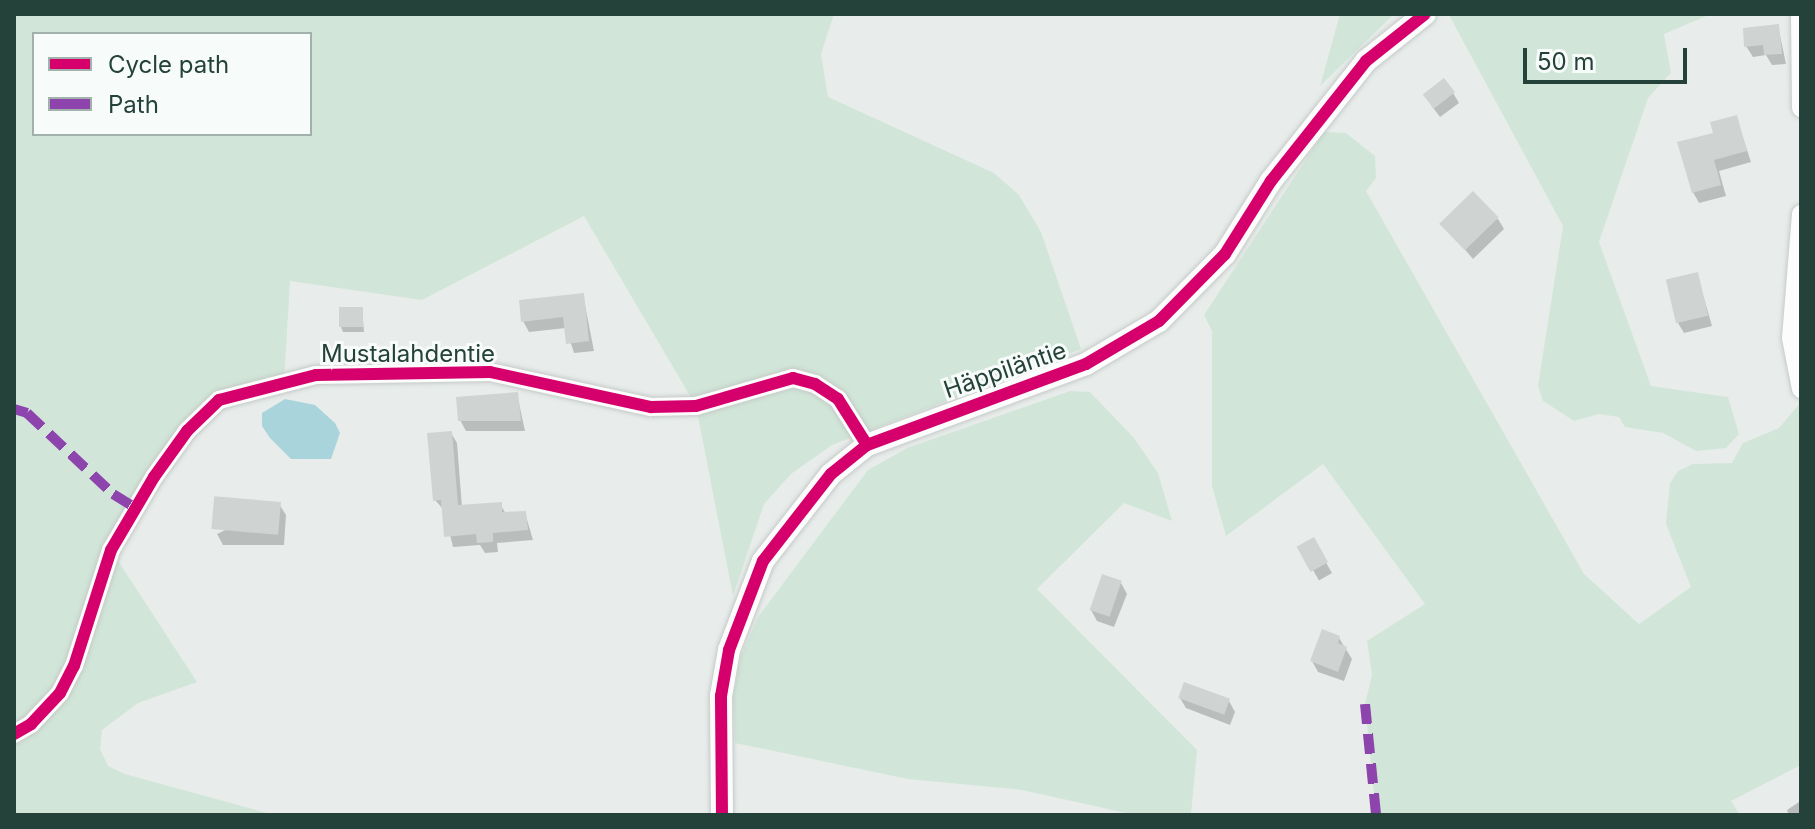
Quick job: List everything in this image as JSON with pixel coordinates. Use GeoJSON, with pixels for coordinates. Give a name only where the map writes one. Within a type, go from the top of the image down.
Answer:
{"type":"FeatureCollection","features":[{"type":"Feature","properties":{"kind":"street","name":"Häppiläntie"},"geometry":{"type":"LineString","coordinates":[[722,815],[721,696],[744,604],[763,561],[790,521],[831,474],[867,445],[1086,364],[1159,321],[1225,254],[1271,181],[1366,61],[1425,14]]}},
{"type":"Feature","properties":{"kind":"street"},"geometry":{"type":"LineString","coordinates":[[1800,14],[1801,108]]}},
{"type":"Feature","properties":{"kind":"street"},"geometry":{"type":"LineString","coordinates":[[1801,214],[1791,338],[1801,389]]}},
{"type":"Feature","properties":{"kind":"street","name":"Mustalahdentie"},"geometry":{"type":"LineString","coordinates":[[14,734],[31,724],[60,693],[74,666],[111,550],[154,477],[187,431],[219,400],[316,375],[490,372],[651,407],[696,406],[793,378],[815,384],[838,399],[867,445]]}},
{"type":"Feature","properties":{"kind":"green space"},"geometry":{"type":"Polygon","coordinates":[[[14,14],[834,14],[821,54],[828,97],[994,173],[1019,195],[1041,232],[1081,349],[832,445],[791,474],[764,504],[733,596],[696,406],[584,216],[422,300],[290,281],[284,382],[219,400],[111,550],[197,682],[138,703],[102,730],[100,749],[108,766],[125,774],[274,815],[14,815],[14,14]]]}},
{"type":"Feature","properties":{"kind":"green space"},"geometry":{"type":"Polygon","coordinates":[[[1340,14],[1394,14],[1320,86],[1340,14]]]}},
{"type":"Feature","properties":{"kind":"green space"},"geometry":{"type":"Polygon","coordinates":[[[1711,14],[1664,34],[1671,73],[1648,98],[1599,242],[1651,386],[1728,397],[1739,434],[1726,448],[1696,451],[1663,433],[1625,427],[1619,417],[1599,414],[1574,421],[1543,401],[1538,386],[1563,226],[1449,15],[1711,14]]]}},
{"type":"Feature","properties":{"kind":"green space"},"geometry":{"type":"Polygon","coordinates":[[[1324,132],[1346,133],[1375,156],[1376,178],[1366,191],[1584,574],[1639,624],[1691,587],[1666,524],[1670,483],[1678,471],[1693,464],[1732,463],[1743,443],[1779,428],[1801,402],[1801,765],[1731,801],[1740,815],[1376,815],[1365,704],[1372,675],[1367,641],[1425,604],[1323,464],[1226,536],[1212,486],[1212,331],[1204,315],[1324,132]]]}},
{"type":"Feature","properties":{"kind":"green space"},"geometry":{"type":"Polygon","coordinates":[[[1070,391],[1090,392],[1134,438],[1158,473],[1172,521],[1124,503],[1037,589],[1197,750],[1191,815],[1135,815],[1022,790],[908,779],[735,743],[733,697],[741,656],[758,617],[868,470],[907,448],[1070,391]]]}},
{"type":"Feature","properties":{"kind":"water"},"geometry":{"type":"Polygon","coordinates":[[[285,399],[315,405],[335,423],[340,433],[331,459],[291,459],[270,438],[262,426],[262,413],[285,399]]]}},
{"type":"Feature","properties":{"kind":"building"},"geometry":{"type":"Polygon","coordinates":[[[1779,24],[1782,54],[1764,55],[1763,45],[1744,47],[1743,28],[1779,24]]]}},
{"type":"Feature","properties":{"kind":"building"},"geometry":{"type":"Polygon","coordinates":[[[1444,78],[1455,92],[1434,109],[1423,95],[1444,78]]]}},
{"type":"Feature","properties":{"kind":"building"},"geometry":{"type":"Polygon","coordinates":[[[1737,115],[1747,151],[1714,160],[1721,185],[1692,193],[1677,142],[1713,133],[1710,122],[1737,115]]]}},
{"type":"Feature","properties":{"kind":"building"},"geometry":{"type":"Polygon","coordinates":[[[1473,191],[1499,218],[1465,250],[1439,224],[1473,191]]]}},
{"type":"Feature","properties":{"kind":"building"},"geometry":{"type":"Polygon","coordinates":[[[1698,272],[1708,316],[1676,323],[1666,279],[1698,272]]]}},
{"type":"Feature","properties":{"kind":"building"},"geometry":{"type":"Polygon","coordinates":[[[584,293],[589,341],[566,344],[563,317],[521,322],[519,300],[584,293]]]}},
{"type":"Feature","properties":{"kind":"building"},"geometry":{"type":"Polygon","coordinates":[[[339,307],[363,307],[363,327],[339,327],[339,307]]]}},
{"type":"Feature","properties":{"kind":"building"},"geometry":{"type":"Polygon","coordinates":[[[518,392],[521,421],[458,421],[456,397],[518,392]]]}},
{"type":"Feature","properties":{"kind":"building"},"geometry":{"type":"Polygon","coordinates":[[[452,431],[458,505],[502,502],[502,512],[526,511],[528,530],[493,533],[493,542],[477,543],[476,534],[444,537],[441,500],[433,501],[427,433],[452,431]]]}},
{"type":"Feature","properties":{"kind":"building"},"geometry":{"type":"Polygon","coordinates":[[[214,496],[281,502],[278,535],[211,529],[214,496]]]}},
{"type":"Feature","properties":{"kind":"building"},"geometry":{"type":"Polygon","coordinates":[[[1314,537],[1328,562],[1311,572],[1297,547],[1314,537]]]}},
{"type":"Feature","properties":{"kind":"building"},"geometry":{"type":"Polygon","coordinates":[[[1102,574],[1122,581],[1109,617],[1090,610],[1102,574]]]}},
{"type":"Feature","properties":{"kind":"building"},"geometry":{"type":"Polygon","coordinates":[[[1322,629],[1340,636],[1338,643],[1347,647],[1338,672],[1310,661],[1322,629]]]}},
{"type":"Feature","properties":{"kind":"building"},"geometry":{"type":"Polygon","coordinates":[[[1184,682],[1230,699],[1224,715],[1178,698],[1184,682]]]}},
{"type":"Feature","properties":{"kind":"marked path"},"geometry":{"type":"LineString","coordinates":[[14,409],[27,413],[113,494],[137,509]]}},
{"type":"Feature","properties":{"kind":"marked path"},"geometry":{"type":"LineString","coordinates":[[1365,704],[1376,815]]}},
{"type":"Feature","properties":{"kind":"cycle path"},"geometry":{"type":"LineString","coordinates":[[722,815],[721,696],[729,650],[763,561],[831,474],[867,445],[1086,364],[1159,321],[1225,254],[1271,181],[1366,61],[1425,14]]}},
{"type":"Feature","properties":{"kind":"cycle path"},"geometry":{"type":"LineString","coordinates":[[14,734],[31,724],[60,693],[74,666],[111,550],[154,477],[187,431],[219,400],[316,375],[490,372],[651,407],[696,406],[793,378],[815,384],[838,399],[867,445]]}}]}
